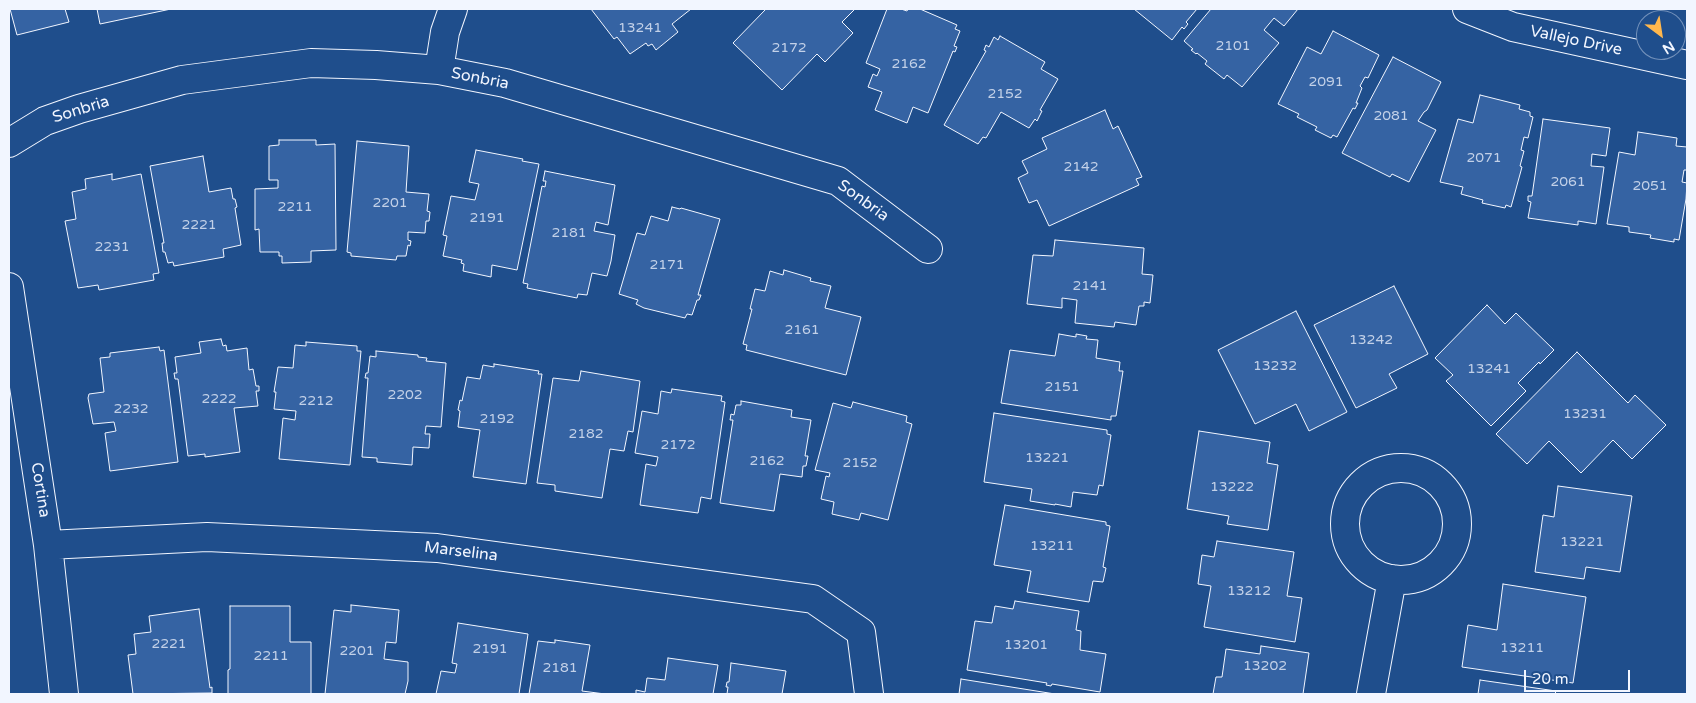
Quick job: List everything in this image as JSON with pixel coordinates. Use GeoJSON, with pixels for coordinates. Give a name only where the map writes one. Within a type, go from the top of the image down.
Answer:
{"type":"FeatureCollection","features":[{"type":"Feature","properties":{"kind":"street"},"geometry":{"type":"LineString","coordinates":[[440,70],[445,32],[453,9]]}},
{"type":"Feature","properties":{"kind":"street","name":"Vallejo Drive"},"geometry":{"type":"LineString","coordinates":[[1467,9],[1518,18],[1687,65]]}},
{"type":"Feature","properties":{"kind":"street","name":"Sonbria"},"geometry":{"type":"LineString","coordinates":[[9,143],[45,121],[79,109],[182,80],[311,63],[376,65],[440,70],[505,83],[838,181],[928,249]]}},
{"type":"Feature","properties":{"kind":"street","name":"Cortina"},"geometry":{"type":"LineString","coordinates":[[9,287],[48,545],[64,694]]}},
{"type":"Feature","properties":{"kind":"street"},"geometry":{"type":"LineString","coordinates":[[1399,467],[1418,470],[1434,478],[1447,492],[1456,508],[1457,527],[1453,545],[1443,561],[1428,573],[1410,579],[1392,579],[1374,574],[1360,562],[1350,547],[1344,529],[1346,511],[1353,494],[1365,480],[1381,470],[1399,467]]}},
{"type":"Feature","properties":{"kind":"street","name":"Marselina"},"geometry":{"type":"LineString","coordinates":[[48,545],[207,537],[437,548],[813,599],[861,632],[869,694]]}},
{"type":"Feature","properties":{"kind":"street"},"geometry":{"type":"LineString","coordinates":[[1371,694],[1392,579]]}},
{"type":"Feature","properties":{"kind":"building"},"geometry":{"type":"Polygon","coordinates":[[[10,9],[65,9],[69,22],[17,35],[10,9]]]}},
{"type":"Feature","properties":{"kind":"building"},"geometry":{"type":"Polygon","coordinates":[[[97,9],[171,9],[100,24],[97,9]]]}},
{"type":"Feature","properties":{"kind":"building"},"geometry":{"type":"Polygon","coordinates":[[[591,9],[691,9],[672,24],[678,32],[656,50],[652,44],[648,46],[646,43],[630,54],[617,37],[614,39],[591,9]]]}},
{"type":"Feature","properties":{"kind":"building"},"geometry":{"type":"Polygon","coordinates":[[[766,9],[855,9],[842,22],[853,33],[825,62],[817,54],[782,90],[733,43],[766,9]]]}},
{"type":"Feature","properties":{"kind":"building"},"geometry":{"type":"Polygon","coordinates":[[[887,9],[907,11],[908,9],[920,9],[957,25],[955,29],[960,31],[954,46],[957,47],[955,52],[953,51],[928,113],[913,107],[907,123],[875,110],[882,92],[868,87],[873,74],[877,76],[880,69],[866,63],[887,9]]]}},
{"type":"Feature","properties":{"kind":"building"},"geometry":{"type":"Polygon","coordinates":[[[1134,9],[1197,9],[1186,22],[1188,24],[1184,29],[1182,27],[1172,40],[1134,9]]]}},
{"type":"Feature","properties":{"kind":"building"},"geometry":{"type":"Polygon","coordinates":[[[1211,9],[1298,9],[1284,26],[1274,18],[1264,30],[1279,43],[1242,87],[1227,75],[1224,79],[1205,64],[1207,61],[1191,50],[1193,49],[1184,41],[1211,9]]]}},
{"type":"Feature","properties":{"kind":"building"},"geometry":{"type":"Polygon","coordinates":[[[1333,31],[1379,55],[1368,78],[1365,77],[1360,86],[1362,88],[1355,109],[1353,108],[1337,137],[1333,135],[1331,138],[1315,130],[1317,127],[1297,117],[1299,114],[1278,104],[1307,47],[1321,54],[1333,31]]]}},
{"type":"Feature","properties":{"kind":"building"},"geometry":{"type":"Polygon","coordinates":[[[1000,36],[1045,62],[1041,69],[1058,79],[1040,110],[1042,111],[1037,121],[1035,119],[1029,128],[1001,112],[986,138],[983,137],[978,144],[944,125],[986,51],[984,50],[986,45],[989,47],[994,37],[998,40],[1000,36]]]}},
{"type":"Feature","properties":{"kind":"building"},"geometry":{"type":"Polygon","coordinates":[[[1393,57],[1441,82],[1427,110],[1418,121],[1436,130],[1409,182],[1392,174],[1390,177],[1342,153],[1393,57]]]}},
{"type":"Feature","properties":{"kind":"building"},"geometry":{"type":"Polygon","coordinates":[[[1480,95],[1520,105],[1519,109],[1530,112],[1530,116],[1533,117],[1528,138],[1524,137],[1521,150],[1524,151],[1520,166],[1522,167],[1511,207],[1506,205],[1505,208],[1482,203],[1483,200],[1461,194],[1463,187],[1440,182],[1458,119],[1473,123],[1480,95]]]}},
{"type":"Feature","properties":{"kind":"building"},"geometry":{"type":"Polygon","coordinates":[[[1105,110],[1113,129],[1118,126],[1142,177],[1136,179],[1139,185],[1049,226],[1037,200],[1029,203],[1018,178],[1028,173],[1022,161],[1047,149],[1042,138],[1105,110]]]}},
{"type":"Feature","properties":{"kind":"building"},"geometry":{"type":"Polygon","coordinates":[[[1543,119],[1610,128],[1606,156],[1592,154],[1591,166],[1604,167],[1596,224],[1578,221],[1578,225],[1528,218],[1531,202],[1528,201],[1528,196],[1532,196],[1543,119]]]}},
{"type":"Feature","properties":{"kind":"building"},"geometry":{"type":"Polygon","coordinates":[[[1638,132],[1677,138],[1676,146],[1687,147],[1687,170],[1684,170],[1682,182],[1687,183],[1686,199],[1679,240],[1674,239],[1674,242],[1650,238],[1651,235],[1629,232],[1629,227],[1607,224],[1619,152],[1635,155],[1638,132]]]}},
{"type":"Feature","properties":{"kind":"building"},"geometry":{"type":"Polygon","coordinates":[[[279,140],[316,140],[316,145],[335,144],[336,250],[311,251],[311,262],[282,263],[282,256],[279,256],[279,252],[260,252],[259,229],[255,230],[255,189],[278,188],[278,180],[269,180],[269,146],[279,145],[279,140]]]}},
{"type":"Feature","properties":{"kind":"building"},"geometry":{"type":"Polygon","coordinates":[[[357,141],[409,146],[406,192],[429,194],[427,211],[430,212],[429,221],[426,221],[425,233],[408,232],[408,240],[411,241],[410,246],[408,245],[406,256],[397,256],[396,260],[351,256],[351,253],[347,252],[357,141]]]}},
{"type":"Feature","properties":{"kind":"building"},"geometry":{"type":"Polygon","coordinates":[[[476,150],[539,164],[517,270],[492,265],[491,277],[463,271],[464,264],[461,263],[462,260],[443,256],[447,236],[443,235],[451,196],[475,200],[479,184],[469,182],[476,150]]]}},
{"type":"Feature","properties":{"kind":"building"},"geometry":{"type":"Polygon","coordinates":[[[203,156],[209,192],[231,188],[237,207],[235,208],[241,245],[223,249],[224,257],[174,266],[173,262],[168,263],[165,252],[163,252],[162,243],[164,243],[150,166],[203,156]]]}},
{"type":"Feature","properties":{"kind":"building"},"geometry":{"type":"Polygon","coordinates":[[[545,171],[615,185],[608,225],[596,222],[594,231],[615,235],[607,276],[592,273],[587,295],[578,294],[577,298],[527,288],[528,284],[523,283],[542,186],[545,187],[546,181],[543,181],[545,171]]]}},
{"type":"Feature","properties":{"kind":"building"},"geometry":{"type":"Polygon","coordinates":[[[112,174],[112,180],[141,174],[159,273],[153,274],[154,280],[99,290],[98,285],[78,288],[65,221],[76,219],[72,192],[86,189],[85,179],[112,174]]]}},
{"type":"Feature","properties":{"kind":"building"},"geometry":{"type":"Polygon","coordinates":[[[672,207],[720,219],[698,295],[701,295],[699,300],[697,300],[692,315],[687,314],[685,318],[644,308],[636,304],[638,300],[619,294],[637,233],[645,235],[651,216],[668,221],[672,207]]]}},
{"type":"Feature","properties":{"kind":"building"},"geometry":{"type":"Polygon","coordinates":[[[1055,240],[1144,248],[1142,274],[1153,275],[1150,303],[1144,302],[1144,306],[1139,306],[1136,325],[1115,322],[1114,327],[1075,323],[1077,300],[1062,298],[1062,308],[1027,304],[1033,255],[1053,256],[1055,240]]]}},
{"type":"Feature","properties":{"kind":"building"},"geometry":{"type":"Polygon","coordinates":[[[784,270],[811,278],[810,281],[831,286],[825,308],[861,317],[846,375],[746,350],[747,345],[743,344],[755,289],[765,291],[770,271],[783,275],[784,270]]]}},
{"type":"Feature","properties":{"kind":"building"},"geometry":{"type":"Polygon","coordinates":[[[1394,286],[1428,354],[1389,374],[1397,388],[1356,408],[1314,325],[1394,286]]]}},
{"type":"Feature","properties":{"kind":"building"},"geometry":{"type":"Polygon","coordinates":[[[1487,305],[1505,324],[1516,313],[1554,350],[1518,383],[1526,391],[1491,426],[1446,381],[1453,375],[1435,358],[1487,305]]]}},
{"type":"Feature","properties":{"kind":"building"},"geometry":{"type":"Polygon","coordinates":[[[1296,311],[1347,412],[1309,431],[1296,404],[1255,424],[1218,350],[1296,311]]]}},
{"type":"Feature","properties":{"kind":"building"},"geometry":{"type":"Polygon","coordinates":[[[1059,334],[1076,337],[1076,334],[1087,336],[1086,339],[1098,340],[1096,358],[1120,362],[1119,371],[1123,371],[1116,416],[1111,416],[1111,420],[1001,403],[1010,350],[1055,356],[1059,334]]]}},
{"type":"Feature","properties":{"kind":"building"},"geometry":{"type":"Polygon","coordinates":[[[221,339],[223,346],[226,345],[227,351],[247,348],[249,370],[253,369],[256,386],[259,386],[259,391],[256,391],[258,406],[234,408],[240,452],[205,457],[205,454],[188,456],[178,379],[175,379],[174,373],[177,373],[175,357],[201,353],[199,342],[221,339]]]}},
{"type":"Feature","properties":{"kind":"building"},"geometry":{"type":"Polygon","coordinates":[[[306,342],[357,346],[357,351],[361,351],[350,465],[279,459],[283,418],[295,420],[296,411],[274,409],[276,392],[274,392],[278,367],[293,368],[295,345],[306,346],[306,342]]]}},
{"type":"Feature","properties":{"kind":"building"},"geometry":{"type":"Polygon","coordinates":[[[159,347],[160,351],[164,350],[178,462],[110,471],[105,433],[116,431],[114,422],[93,424],[88,398],[89,394],[104,392],[100,358],[110,357],[110,353],[159,347]]]}},
{"type":"Feature","properties":{"kind":"building"},"geometry":{"type":"Polygon","coordinates":[[[376,351],[418,355],[418,357],[427,358],[426,361],[446,363],[441,427],[426,426],[425,434],[430,434],[429,448],[413,447],[412,465],[377,462],[377,458],[362,457],[368,378],[365,378],[366,373],[368,373],[370,356],[376,357],[376,351]]]}},
{"type":"Feature","properties":{"kind":"building"},"geometry":{"type":"Polygon","coordinates":[[[1577,352],[1628,403],[1635,395],[1666,425],[1632,459],[1613,440],[1581,473],[1549,441],[1527,464],[1496,434],[1577,352]]]}},
{"type":"Feature","properties":{"kind":"building"},"geometry":{"type":"Polygon","coordinates":[[[494,364],[539,371],[538,374],[542,374],[526,484],[473,477],[480,430],[458,427],[460,411],[458,410],[467,377],[480,379],[483,365],[494,367],[494,364]]]}},
{"type":"Feature","properties":{"kind":"building"},"geometry":{"type":"Polygon","coordinates":[[[581,371],[640,381],[633,432],[628,431],[624,451],[610,449],[602,498],[555,491],[555,485],[537,483],[553,378],[579,381],[581,371]]]}},
{"type":"Feature","properties":{"kind":"building"},"geometry":{"type":"Polygon","coordinates":[[[672,389],[722,396],[721,401],[725,402],[711,499],[701,497],[698,513],[640,505],[646,464],[656,466],[658,457],[635,453],[642,411],[658,414],[661,391],[671,393],[672,389]]]}},
{"type":"Feature","properties":{"kind":"building"},"geometry":{"type":"Polygon","coordinates":[[[741,401],[792,410],[791,417],[811,420],[805,456],[808,456],[806,466],[803,466],[802,477],[780,474],[774,511],[720,503],[733,420],[730,420],[731,414],[734,415],[736,405],[741,405],[741,401]]]}},
{"type":"Feature","properties":{"kind":"building"},"geometry":{"type":"Polygon","coordinates":[[[853,402],[907,416],[906,422],[912,424],[888,520],[861,513],[859,520],[832,514],[834,502],[821,499],[826,476],[829,477],[830,473],[815,470],[833,403],[851,408],[853,402]]]}},
{"type":"Feature","properties":{"kind":"building"},"geometry":{"type":"Polygon","coordinates":[[[994,413],[1107,430],[1107,434],[1111,435],[1103,486],[1099,485],[1097,495],[1073,492],[1071,507],[1030,501],[1032,489],[984,482],[994,413]]]}},
{"type":"Feature","properties":{"kind":"building"},"geometry":{"type":"Polygon","coordinates":[[[1199,431],[1270,442],[1267,463],[1278,465],[1268,530],[1227,524],[1229,516],[1187,509],[1199,431]]]}},
{"type":"Feature","properties":{"kind":"building"},"geometry":{"type":"Polygon","coordinates":[[[1558,486],[1632,496],[1620,572],[1586,567],[1584,579],[1535,572],[1543,515],[1554,517],[1558,486]]]}},
{"type":"Feature","properties":{"kind":"building"},"geometry":{"type":"Polygon","coordinates":[[[1005,505],[1106,522],[1106,525],[1110,526],[1103,567],[1106,568],[1103,582],[1093,581],[1089,602],[1027,592],[1031,571],[994,565],[1005,505]]]}},
{"type":"Feature","properties":{"kind":"building"},"geometry":{"type":"Polygon","coordinates":[[[1217,541],[1294,552],[1287,596],[1302,598],[1295,642],[1204,627],[1211,586],[1198,584],[1202,555],[1214,557],[1217,541]]]}},
{"type":"Feature","properties":{"kind":"building"},"geometry":{"type":"Polygon","coordinates":[[[1503,584],[1586,597],[1573,683],[1462,667],[1468,625],[1497,630],[1503,584]]]}},
{"type":"Feature","properties":{"kind":"building"},"geometry":{"type":"Polygon","coordinates":[[[1015,601],[1079,611],[1076,630],[1081,631],[1080,650],[1106,654],[1100,692],[1052,684],[1051,686],[1046,685],[1047,683],[967,670],[975,621],[992,623],[995,606],[1013,609],[1015,601]]]}},
{"type":"Feature","properties":{"kind":"building"},"geometry":{"type":"Polygon","coordinates":[[[351,605],[399,610],[396,643],[386,642],[384,659],[408,662],[408,681],[405,694],[325,694],[334,610],[351,612],[351,605]]]}},
{"type":"Feature","properties":{"kind":"building"},"geometry":{"type":"Polygon","coordinates":[[[230,606],[290,606],[290,642],[311,642],[311,694],[228,694],[230,606]]]}},
{"type":"Feature","properties":{"kind":"building"},"geometry":{"type":"Polygon","coordinates":[[[199,609],[212,693],[133,694],[128,655],[136,654],[134,634],[151,632],[149,616],[199,609]]]}},
{"type":"Feature","properties":{"kind":"building"},"geometry":{"type":"Polygon","coordinates":[[[458,623],[528,634],[519,694],[436,694],[441,671],[455,673],[457,664],[452,663],[458,623]]]}},
{"type":"Feature","properties":{"kind":"building"},"geometry":{"type":"Polygon","coordinates":[[[555,640],[590,645],[582,691],[605,694],[529,694],[538,641],[555,643],[555,640]]]}},
{"type":"Feature","properties":{"kind":"building"},"geometry":{"type":"Polygon","coordinates":[[[1261,646],[1309,653],[1303,694],[1213,694],[1216,677],[1222,677],[1226,649],[1260,654],[1261,646]]]}},
{"type":"Feature","properties":{"kind":"building"},"geometry":{"type":"Polygon","coordinates":[[[668,658],[718,665],[713,694],[636,694],[636,690],[645,692],[647,678],[665,680],[668,658]]]}},
{"type":"Feature","properties":{"kind":"building"},"geometry":{"type":"Polygon","coordinates":[[[731,663],[786,671],[782,694],[727,694],[728,687],[726,687],[727,682],[729,682],[731,663]]]}},
{"type":"Feature","properties":{"kind":"building"},"geometry":{"type":"Polygon","coordinates":[[[961,679],[1055,694],[959,694],[961,679]]]}},
{"type":"Feature","properties":{"kind":"building"},"geometry":{"type":"Polygon","coordinates":[[[1480,680],[1556,691],[1555,694],[1478,694],[1480,680]]]}}]}
